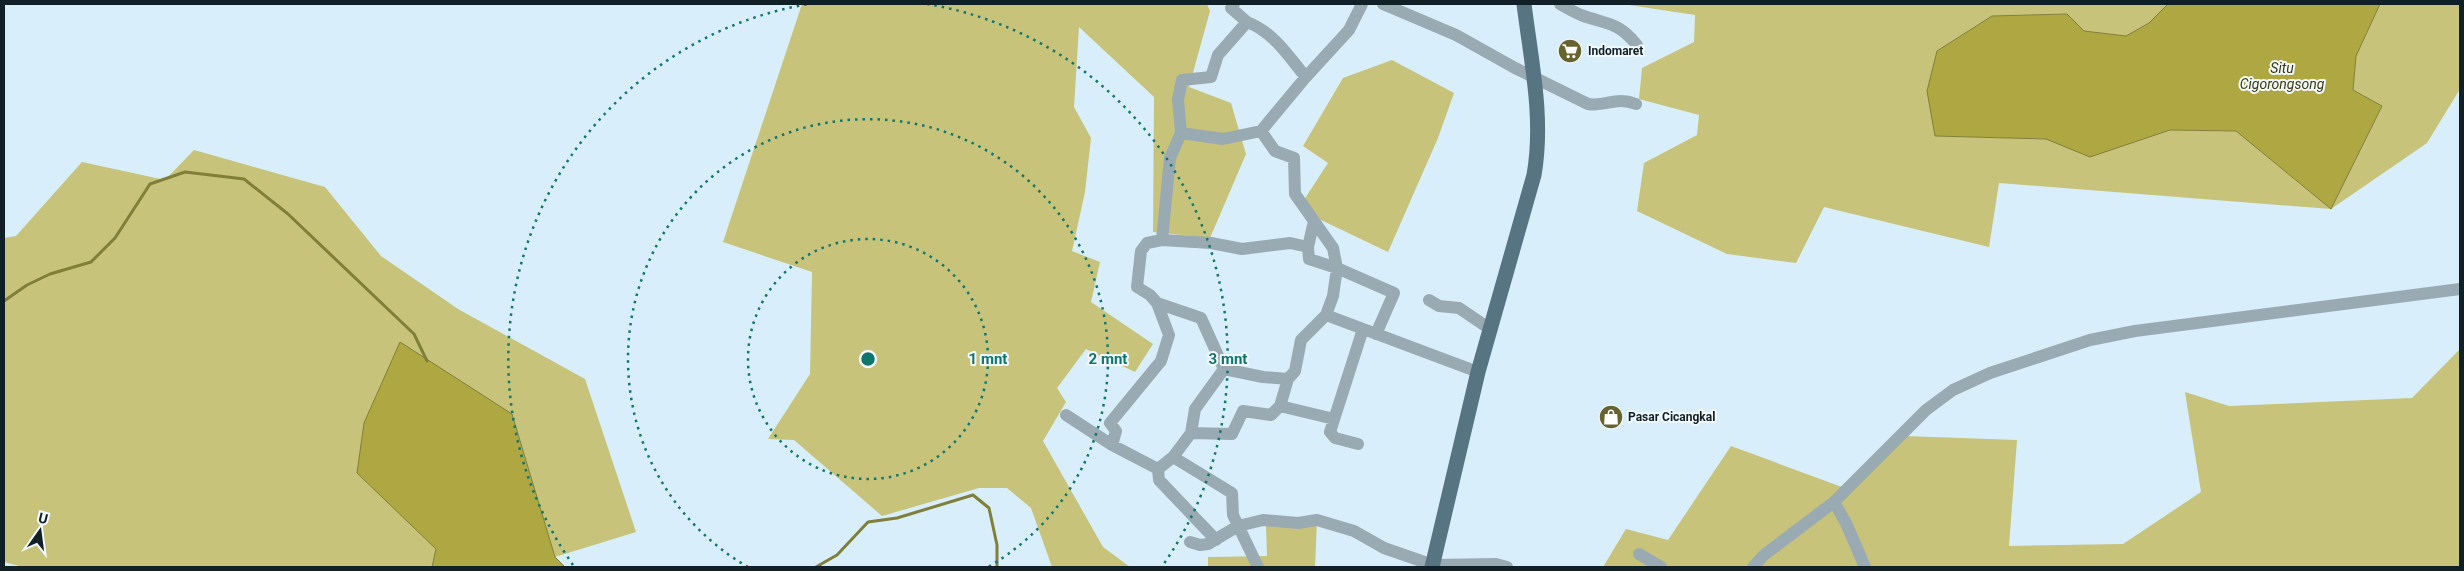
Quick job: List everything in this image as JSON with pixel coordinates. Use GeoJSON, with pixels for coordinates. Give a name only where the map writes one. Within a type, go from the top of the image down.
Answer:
{"type":"FeatureCollection","features":[{"type":"Feature","properties":{"kind":"main road"},"geometry":{"type":"LineString","coordinates":[[1432,566],[1478,372],[1534,175],[1538,151],[1538,121],[1524,4]]}},
{"type":"Feature","properties":{"kind":"street"},"geometry":{"type":"LineString","coordinates":[[1234,4],[1231,8],[1247,22],[1262,28],[1274,38],[1305,78]]}},
{"type":"Feature","properties":{"kind":"street"},"geometry":{"type":"LineString","coordinates":[[1181,133],[1223,139],[1261,131],[1305,78],[1349,30],[1362,4]]}},
{"type":"Feature","properties":{"kind":"street"},"geometry":{"type":"LineString","coordinates":[[1384,4],[1456,35],[1588,104],[1595,105],[1623,100],[1636,104]]}},
{"type":"Feature","properties":{"kind":"street"},"geometry":{"type":"LineString","coordinates":[[1560,4],[1580,15],[1613,24],[1626,32],[1637,45]]}},
{"type":"Feature","properties":{"kind":"street"},"geometry":{"type":"LineString","coordinates":[[1162,240],[1170,158],[1181,133],[1178,100],[1182,80],[1211,77],[1218,55],[1247,22]]}},
{"type":"Feature","properties":{"kind":"street"},"geometry":{"type":"LineString","coordinates":[[1191,433],[1232,434],[1242,411],[1271,415],[1280,406],[1288,379],[1295,371],[1301,340],[1326,315],[1333,296],[1337,268],[1333,248],[1295,194],[1294,158],[1291,155],[1275,151],[1261,131]]}},
{"type":"Feature","properties":{"kind":"street"},"geometry":{"type":"LineString","coordinates":[[1314,221],[1308,247],[1309,259],[1337,268],[1394,293],[1376,334]]}},
{"type":"Feature","properties":{"kind":"street"},"geometry":{"type":"LineString","coordinates":[[1112,444],[1116,431],[1110,423],[1161,361],[1169,335],[1157,303],[1150,295],[1137,287],[1141,251],[1147,243],[1162,240],[1211,243],[1242,249],[1290,243],[1308,247]]}},
{"type":"Feature","properties":{"kind":"street"},"geometry":{"type":"LineString","coordinates":[[1753,567],[1764,555],[1834,502],[1926,410],[1953,390],[1990,373],[2090,340],[2135,331],[2460,289]]}},
{"type":"Feature","properties":{"kind":"street"},"geometry":{"type":"LineString","coordinates":[[1429,300],[1439,306],[1459,308],[1490,328]]}},
{"type":"Feature","properties":{"kind":"street"},"geometry":{"type":"LineString","coordinates":[[1157,303],[1201,318],[1224,369]]}},
{"type":"Feature","properties":{"kind":"street"},"geometry":{"type":"LineString","coordinates":[[1326,315],[1478,372]]}},
{"type":"Feature","properties":{"kind":"street"},"geometry":{"type":"LineString","coordinates":[[1358,444],[1332,436],[1334,420],[1363,329]]}},
{"type":"Feature","properties":{"kind":"street"},"geometry":{"type":"LineString","coordinates":[[1224,369],[1263,377],[1288,379]]}},
{"type":"Feature","properties":{"kind":"street"},"geometry":{"type":"LineString","coordinates":[[1158,469],[1173,457],[1191,433],[1195,409],[1224,369]]}},
{"type":"Feature","properties":{"kind":"street"},"geometry":{"type":"LineString","coordinates":[[1280,406],[1334,420]]}},
{"type":"Feature","properties":{"kind":"street"},"geometry":{"type":"LineString","coordinates":[[1066,415],[1112,444],[1158,469]]}},
{"type":"Feature","properties":{"kind":"street"},"geometry":{"type":"LineString","coordinates":[[1173,457],[1232,493],[1233,515],[1258,567]]}},
{"type":"Feature","properties":{"kind":"street"},"geometry":{"type":"LineString","coordinates":[[1158,469],[1159,480],[1216,540]]}},
{"type":"Feature","properties":{"kind":"street"},"geometry":{"type":"LineString","coordinates":[[1834,502],[1846,523],[1865,567]]}},
{"type":"Feature","properties":{"kind":"street"},"geometry":{"type":"LineString","coordinates":[[1190,542],[1200,545],[1216,540],[1238,526],[1263,520],[1298,523],[1328,522],[1354,530],[1384,548],[1432,566],[1496,564],[1507,567]]}},
{"type":"Feature","properties":{"kind":"street"},"geometry":{"type":"LineString","coordinates":[[1639,554],[1660,567]]}},
{"type":"Feature","properties":{"kind":"shaded area"},"geometry":{"type":"Polygon","coordinates":[[[802,4],[1207,4],[1210,11],[1189,87],[1231,103],[1246,154],[1210,238],[1153,232],[1154,97],[1079,27],[1074,107],[1091,138],[1085,192],[1072,251],[1100,262],[1091,302],[1153,344],[1135,372],[1086,349],[1057,388],[1066,402],[1043,441],[1103,547],[1130,567],[1052,567],[1031,508],[1007,488],[979,488],[882,516],[794,440],[768,439],[810,374],[812,272],[723,242],[802,4]]]}},
{"type":"Feature","properties":{"kind":"shaded area"},"geometry":{"type":"Polygon","coordinates":[[[1622,4],[2168,4],[2149,23],[2126,36],[2084,31],[2067,14],[1992,16],[1937,51],[1935,136],[2046,139],[2090,156],[2170,130],[2236,131],[2331,209],[1999,183],[1989,247],[1824,207],[1796,263],[1727,254],[1637,211],[1644,163],[1697,135],[1699,115],[1639,99],[1642,68],[1694,42],[1695,15],[1622,4]]]}},
{"type":"Feature","properties":{"kind":"shaded area"},"geometry":{"type":"Polygon","coordinates":[[[2380,4],[2460,4],[2460,89],[2427,143],[2331,209],[2382,106],[2353,90],[2356,56],[2380,4]]]}},
{"type":"Feature","properties":{"kind":"shaded area"},"geometry":{"type":"Polygon","coordinates":[[[1392,60],[1454,93],[1438,138],[1388,252],[1298,209],[1328,163],[1303,146],[1343,78],[1392,60]]]}},
{"type":"Feature","properties":{"kind":"shaded area"},"geometry":{"type":"Polygon","coordinates":[[[194,150],[325,187],[381,256],[458,309],[585,379],[636,532],[555,557],[512,414],[357,473],[437,549],[432,567],[23,567],[4,562],[4,238],[16,236],[82,162],[165,180],[194,150]]]}},
{"type":"Feature","properties":{"kind":"shaded area"},"geometry":{"type":"Polygon","coordinates":[[[2460,349],[2460,567],[1603,567],[1626,529],[1668,540],[1731,446],[1850,490],[1904,436],[2017,440],[2009,546],[2123,544],[2201,492],[2185,392],[2229,406],[2412,398],[2460,349]]]}},
{"type":"Feature","properties":{"kind":"shaded area"},"geometry":{"type":"Polygon","coordinates":[[[1317,520],[1315,567],[1208,567],[1208,557],[1267,556],[1266,526],[1317,520]]]}},
{"type":"Feature","properties":{"kind":"water","name":"Situ Cigorongsong"},"geometry":{"type":"Polygon","coordinates":[[[2168,4],[2380,4],[2356,56],[2353,90],[2382,106],[2331,209],[2236,131],[2170,130],[2090,157],[2046,139],[1935,136],[1927,91],[1937,51],[1992,16],[2067,14],[2084,31],[2126,36],[2149,23],[2168,4]]]}},
{"type":"Feature","properties":{"kind":"water"},"geometry":{"type":"Polygon","coordinates":[[[400,342],[512,414],[555,557],[565,567],[432,567],[436,549],[357,473],[364,423],[400,342]]]}},
{"type":"Feature","properties":{"kind":"waterway"},"geometry":{"type":"LineString","coordinates":[[4,301],[27,285],[50,274],[91,262],[115,238],[150,184],[185,172],[244,179],[288,214],[414,334],[427,361]]}},
{"type":"Feature","properties":{"kind":"waterway"},"geometry":{"type":"LineString","coordinates":[[816,567],[837,555],[868,522],[897,518],[973,495],[989,508],[997,545],[997,567]]}},
{"type":"Feature","properties":{"kind":"place","name":"Indomaret"},"geometry":{"type":"Point","coordinates":[1570,51]}},
{"type":"Feature","properties":{"kind":"place","name":"Pasar Cicangkal"},"geometry":{"type":"Point","coordinates":[1611,417]}}]}
